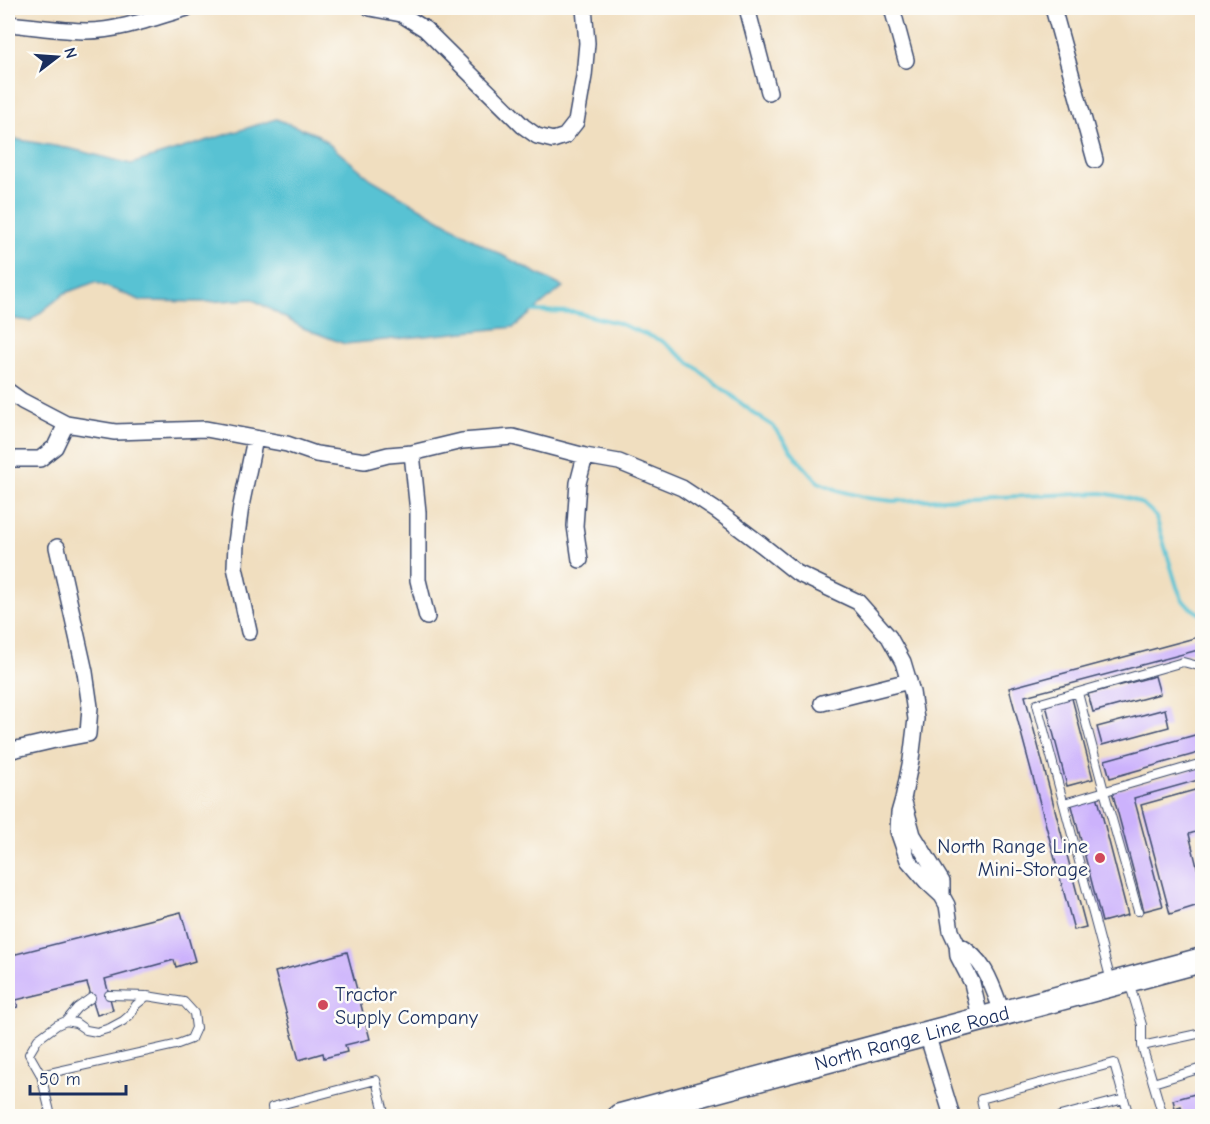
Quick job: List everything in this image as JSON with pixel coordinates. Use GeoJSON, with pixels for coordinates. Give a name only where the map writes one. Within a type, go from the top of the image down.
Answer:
{"type":"FeatureCollection","features":[{"type":"Feature","properties":{"kind":"main road","name":"North Range Line Road"},"geometry":{"type":"LineString","coordinates":[[620,1116],[1203,960]]}},
{"type":"Feature","properties":{"kind":"street"},"geometry":{"type":"LineString","coordinates":[[8,24],[88,31],[114,28],[187,8]]}},
{"type":"Feature","properties":{"kind":"street"},"geometry":{"type":"LineString","coordinates":[[370,8],[401,14],[425,29],[523,126],[537,136],[553,140],[565,136],[576,122],[587,43],[584,8]]}},
{"type":"Feature","properties":{"kind":"street"},"geometry":{"type":"LineString","coordinates":[[747,8],[769,92]]}},
{"type":"Feature","properties":{"kind":"street"},"geometry":{"type":"LineString","coordinates":[[892,8],[906,60]]}},
{"type":"Feature","properties":{"kind":"street"},"geometry":{"type":"LineString","coordinates":[[1053,8],[1095,160]]}},
{"type":"Feature","properties":{"kind":"street"},"geometry":{"type":"LineString","coordinates":[[8,391],[66,424],[116,432],[206,429],[287,444],[316,454],[365,461],[462,441],[513,437],[585,456],[619,462],[682,488],[726,518],[797,573],[858,602],[889,636],[903,662],[912,692],[916,719],[911,760],[899,813],[898,831],[908,860],[942,896],[947,905],[958,956],[992,1018]]}},
{"type":"Feature","properties":{"kind":"street"},"geometry":{"type":"LineString","coordinates":[[8,459],[40,459],[55,447],[66,424]]}},
{"type":"Feature","properties":{"kind":"street"},"geometry":{"type":"LineString","coordinates":[[249,632],[235,567],[241,506],[255,439]]}},
{"type":"Feature","properties":{"kind":"street"},"geometry":{"type":"LineString","coordinates":[[412,453],[418,512],[418,580],[427,617]]}},
{"type":"Feature","properties":{"kind":"street"},"geometry":{"type":"LineString","coordinates":[[580,560],[575,526],[578,483],[585,456]]}},
{"type":"Feature","properties":{"kind":"street"},"geometry":{"type":"LineString","coordinates":[[8,751],[88,734],[90,707],[85,672],[57,547]]}},
{"type":"Feature","properties":{"kind":"street"},"geometry":{"type":"LineString","coordinates":[[822,703],[909,681]]}},
{"type":"Feature","properties":{"kind":"street"},"geometry":{"type":"LineString","coordinates":[[957,944],[979,961],[987,975],[992,1018]]}},
{"type":"Feature","properties":{"kind":"street"},"geometry":{"type":"LineString","coordinates":[[927,1034],[952,1116]]}},
{"type":"Feature","properties":{"kind":"lane"},"geometry":{"type":"LineString","coordinates":[[1163,1116],[1142,1046],[1142,1025],[1120,983],[1064,803],[1037,704],[1183,662],[1203,667]]}},
{"type":"Feature","properties":{"kind":"lane"},"geometry":{"type":"LineString","coordinates":[[1078,693],[1138,911]]}},
{"type":"Feature","properties":{"kind":"lane"},"geometry":{"type":"LineString","coordinates":[[1064,803],[1203,763]]}},
{"type":"Feature","properties":{"kind":"lane"},"geometry":{"type":"LineString","coordinates":[[41,1076],[175,1045],[191,1039],[196,1028],[194,1013],[183,1002],[147,996],[109,995]]}},
{"type":"Feature","properties":{"kind":"lane"},"geometry":{"type":"LineString","coordinates":[[66,1021],[97,1032],[110,1028],[130,1015],[136,1005],[147,996]]}},
{"type":"Feature","properties":{"kind":"lane"},"geometry":{"type":"LineString","coordinates":[[51,1116],[41,1076],[29,1054],[38,1039],[66,1021],[77,1008],[92,998]]}},
{"type":"Feature","properties":{"kind":"lane"},"geometry":{"type":"LineString","coordinates":[[1142,1046],[1203,1032]]}},
{"type":"Feature","properties":{"kind":"lane"},"geometry":{"type":"LineString","coordinates":[[986,1116],[981,1099],[1114,1063],[1129,1116]]}},
{"type":"Feature","properties":{"kind":"lane"},"geometry":{"type":"LineString","coordinates":[[1153,1083],[1203,1068]]}},
{"type":"Feature","properties":{"kind":"lane"},"geometry":{"type":"LineString","coordinates":[[273,1116],[272,1107],[376,1080],[385,1114],[365,1116]]}},
{"type":"Feature","properties":{"kind":"lane"},"geometry":{"type":"LineString","coordinates":[[1060,1116],[1124,1099]]}},
{"type":"Feature","properties":{"kind":"water"},"geometry":{"type":"Polygon","coordinates":[[[276,119],[318,135],[371,179],[494,251],[563,287],[514,327],[345,344],[303,328],[252,299],[206,302],[142,301],[95,282],[65,293],[30,321],[8,318],[8,138],[72,149],[131,164],[276,119]]]}},
{"type":"Feature","properties":{"kind":"building"},"geometry":{"type":"Polygon","coordinates":[[[1202,636],[1202,649],[1025,696],[1086,927],[1074,930],[1009,688],[1202,636]]]}},
{"type":"Feature","properties":{"kind":"building"},"geometry":{"type":"Polygon","coordinates":[[[1155,676],[1160,694],[1093,712],[1088,694],[1155,676]]]}},
{"type":"Feature","properties":{"kind":"building"},"geometry":{"type":"Polygon","coordinates":[[[1072,698],[1093,779],[1067,786],[1046,705],[1072,698]]]}},
{"type":"Feature","properties":{"kind":"building"},"geometry":{"type":"Polygon","coordinates":[[[1165,709],[1169,727],[1102,745],[1097,727],[1165,709]]]}},
{"type":"Feature","properties":{"kind":"building"},"geometry":{"type":"Polygon","coordinates":[[[1202,733],[1202,752],[1110,778],[1105,760],[1202,733]]]}},
{"type":"Feature","properties":{"kind":"building"},"geometry":{"type":"Polygon","coordinates":[[[1202,767],[1202,779],[1134,798],[1163,906],[1144,911],[1112,791],[1202,767]]]}},
{"type":"Feature","properties":{"kind":"building"},"geometry":{"type":"Polygon","coordinates":[[[1202,788],[1202,830],[1189,834],[1202,887],[1202,904],[1170,914],[1141,805],[1202,788]]]}},
{"type":"Feature","properties":{"kind":"building","name":"North Range Line Mini-Storage"},"geometry":{"type":"Polygon","coordinates":[[[1097,795],[1128,915],[1102,922],[1071,802],[1097,795]]]}},
{"type":"Feature","properties":{"kind":"building"},"geometry":{"type":"Polygon","coordinates":[[[181,912],[195,961],[176,967],[174,960],[105,979],[113,1010],[97,1015],[87,983],[16,1000],[18,1007],[8,1009],[8,956],[181,912]]]}},
{"type":"Feature","properties":{"kind":"building","name":"Tractor Supply Company"},"geometry":{"type":"Polygon","coordinates":[[[347,952],[370,1039],[345,1045],[347,1052],[324,1058],[323,1053],[299,1060],[275,972],[347,952]]]}},
{"type":"Feature","properties":{"kind":"building"},"geometry":{"type":"Polygon","coordinates":[[[1202,1092],[1202,1116],[1184,1116],[1181,1106],[1175,1108],[1173,1100],[1202,1092]]]}},
{"type":"Feature","properties":{"kind":"waterway"},"geometry":{"type":"LineString","coordinates":[[533,311],[574,312],[618,323],[662,341],[773,426],[818,482],[840,491],[893,501],[1102,493],[1139,502],[1156,517],[1182,599],[1202,615]]}},
{"type":"Feature","properties":{"kind":"place","name":"North Range Line Mini-Storage"},"geometry":{"type":"Point","coordinates":[1100,858]}},
{"type":"Feature","properties":{"kind":"place","name":"Tractor Supply Company"},"geometry":{"type":"Point","coordinates":[323,1005]}}]}
